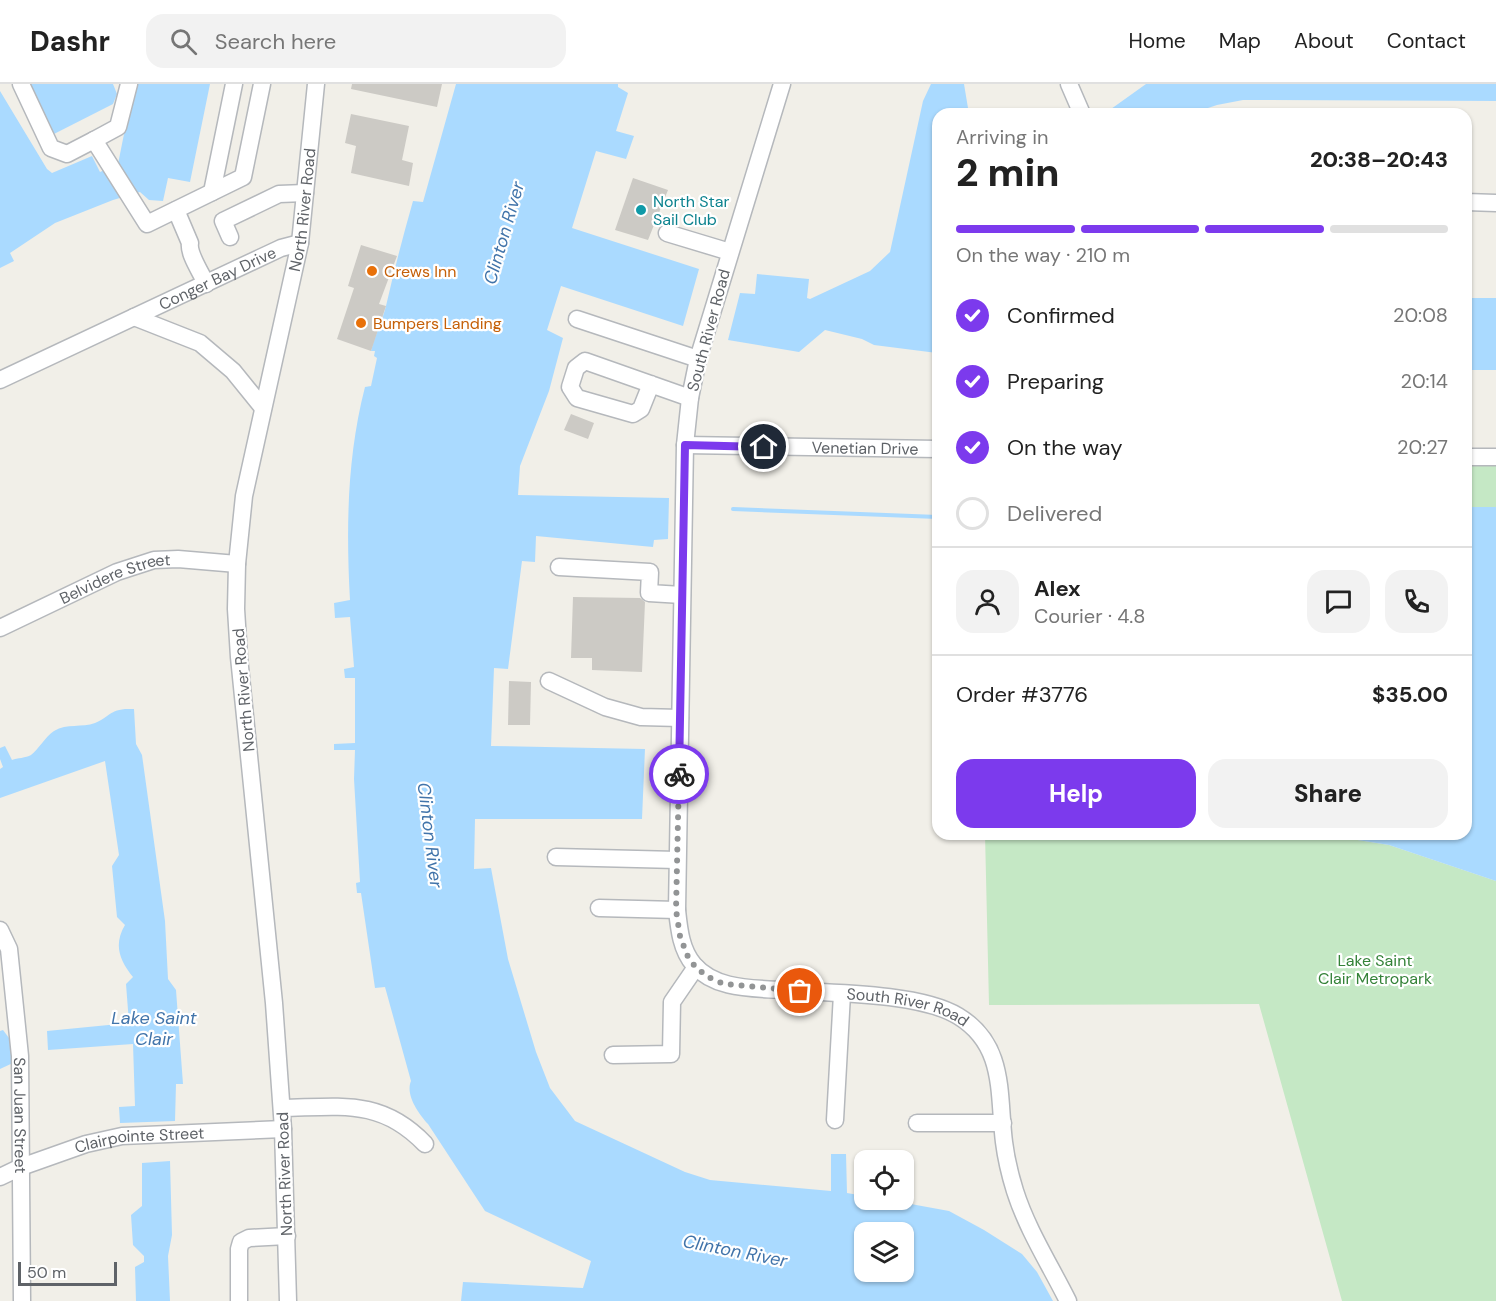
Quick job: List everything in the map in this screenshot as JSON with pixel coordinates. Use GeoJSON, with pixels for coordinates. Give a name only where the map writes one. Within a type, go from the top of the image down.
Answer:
{"type":"FeatureCollection","features":[{"type":"Feature","properties":{"kind":"street"},"geometry":{"type":"LineString","coordinates":[[21,84],[51,148],[67,154],[118,127],[129,84]]}},
{"type":"Feature","properties":{"kind":"street"},"geometry":{"type":"LineString","coordinates":[[213,192],[234,84]]}},
{"type":"Feature","properties":{"kind":"street"},"geometry":{"type":"LineString","coordinates":[[94,140],[147,224],[243,177],[262,84]]}},
{"type":"Feature","properties":{"kind":"street","name":"North River Road"},"geometry":{"type":"LineString","coordinates":[[288,1301],[284,1128],[274,1003],[239,657],[236,609],[237,564],[244,496],[300,243],[316,84]]}},
{"type":"Feature","properties":{"kind":"street","name":"South River Road"},"geometry":{"type":"LineString","coordinates":[[782,84],[698,359],[690,398],[685,445],[676,910],[680,936],[687,955],[696,967],[714,980],[732,985],[886,997],[924,1003],[949,1011],[968,1022],[987,1045],[994,1060],[1004,1141],[1015,1192],[1026,1220],[1068,1301]]}},
{"type":"Feature","properties":{"kind":"street"},"geometry":{"type":"LineString","coordinates":[[1069,84],[1079,108]]}},
{"type":"Feature","properties":{"kind":"street"},"geometry":{"type":"LineString","coordinates":[[230,237],[223,221],[279,194],[305,193]]}},
{"type":"Feature","properties":{"kind":"street"},"geometry":{"type":"LineString","coordinates":[[1472,202],[1496,203]]}},
{"type":"Feature","properties":{"kind":"street"},"geometry":{"type":"LineString","coordinates":[[176,210],[190,243],[191,253],[196,265],[200,267],[206,284]]}},
{"type":"Feature","properties":{"kind":"street"},"geometry":{"type":"LineString","coordinates":[[668,233],[730,252]]}},
{"type":"Feature","properties":{"kind":"street","name":"Conger Bay Drive"},"geometry":{"type":"LineString","coordinates":[[0,380],[281,248],[300,243]]}},
{"type":"Feature","properties":{"kind":"street","name":"Conger Bay Drive"},"geometry":{"type":"LineString","coordinates":[[134,317],[200,343],[233,371],[263,408]]}},
{"type":"Feature","properties":{"kind":"street"},"geometry":{"type":"LineString","coordinates":[[577,319],[698,359]]}},
{"type":"Feature","properties":{"kind":"street"},"geometry":{"type":"LineString","coordinates":[[651,384],[641,409],[633,414],[577,398],[570,387],[576,368],[585,361],[651,384],[690,398]]}},
{"type":"Feature","properties":{"kind":"street","name":"Venetian Drive"},"geometry":{"type":"LineString","coordinates":[[685,445],[932,449]]}},
{"type":"Feature","properties":{"kind":"street"},"geometry":{"type":"LineString","coordinates":[[1472,457],[1496,457]]}},
{"type":"Feature","properties":{"kind":"street","name":"Belvidere Street"},"geometry":{"type":"LineString","coordinates":[[0,628],[117,572],[154,560],[237,564]]}},
{"type":"Feature","properties":{"kind":"street"},"geometry":{"type":"LineString","coordinates":[[559,567],[650,572],[649,593],[682,595]]}},
{"type":"Feature","properties":{"kind":"street"},"geometry":{"type":"LineString","coordinates":[[549,681],[605,706],[641,717],[680,718]]}},
{"type":"Feature","properties":{"kind":"street"},"geometry":{"type":"LineString","coordinates":[[555,857],[677,860]]}},
{"type":"Feature","properties":{"kind":"street"},"geometry":{"type":"LineString","coordinates":[[599,908],[676,910]]}},
{"type":"Feature","properties":{"kind":"street","name":"San Juan Street"},"geometry":{"type":"LineString","coordinates":[[0,930],[9,949],[20,1056],[22,1301]]}},
{"type":"Feature","properties":{"kind":"street"},"geometry":{"type":"LineString","coordinates":[[613,1055],[671,1054],[672,1002],[696,967]]}},
{"type":"Feature","properties":{"kind":"street"},"geometry":{"type":"LineString","coordinates":[[835,1120],[842,994]]}},
{"type":"Feature","properties":{"kind":"street"},"geometry":{"type":"LineString","coordinates":[[282,1108],[369,1109],[402,1123],[425,1144]]}},
{"type":"Feature","properties":{"kind":"street"},"geometry":{"type":"LineString","coordinates":[[917,1123],[1003,1122]]}},
{"type":"Feature","properties":{"kind":"street","name":"Clairpointe Street"},"geometry":{"type":"LineString","coordinates":[[0,1177],[21,1167],[86,1144],[122,1136],[284,1128]]}},
{"type":"Feature","properties":{"kind":"street"},"geometry":{"type":"LineString","coordinates":[[239,1301],[241,1242],[249,1238],[287,1236]]}},
{"type":"Feature","properties":{"kind":"green space"},"geometry":{"type":"Polygon","coordinates":[[[1472,461],[1496,462],[1496,507],[1472,507],[1472,461]]]}},
{"type":"Feature","properties":{"kind":"green space","name":"Lake Saint Clair Metropark"},"geometry":{"type":"Polygon","coordinates":[[[985,840],[1358,840],[1389,845],[1496,881],[1496,1301],[1342,1301],[1259,1004],[989,1005],[985,840]]]}},
{"type":"Feature","properties":{"kind":"water"},"geometry":{"type":"Polygon","coordinates":[[[29,84],[113,84],[117,94],[113,104],[52,135],[29,84]]]}},
{"type":"Feature","properties":{"kind":"water"},"geometry":{"type":"Polygon","coordinates":[[[134,84],[210,84],[190,182],[168,178],[163,201],[149,200],[140,192],[55,223],[10,253],[14,261],[0,268],[0,91],[47,169],[52,173],[92,156],[100,172],[118,164],[134,84]]]}},
{"type":"Feature","properties":{"kind":"water","name":"Clinton River"},"geometry":{"type":"Polygon","coordinates":[[[456,84],[618,84],[618,87],[628,93],[616,131],[634,136],[626,159],[596,151],[572,228],[699,269],[683,326],[561,286],[547,330],[563,338],[549,391],[520,466],[518,495],[669,498],[668,539],[654,540],[653,547],[536,536],[535,562],[522,561],[508,669],[494,668],[491,746],[645,749],[642,819],[475,819],[474,869],[491,868],[508,959],[536,1052],[550,1088],[575,1121],[685,1172],[710,1180],[831,1191],[831,1154],[846,1154],[847,1193],[854,1194],[854,1210],[914,1210],[914,1205],[949,1211],[1022,1254],[1037,1272],[1053,1301],[461,1301],[463,1282],[583,1288],[591,1261],[485,1211],[414,1104],[410,1092],[411,1081],[385,987],[375,988],[361,893],[357,893],[356,883],[360,882],[354,779],[355,750],[334,750],[334,744],[355,743],[355,678],[345,678],[344,669],[354,667],[350,617],[335,618],[334,603],[350,600],[348,519],[354,440],[365,387],[371,386],[377,358],[374,356],[375,351],[371,351],[384,312],[413,201],[423,202],[456,84]]]}},
{"type":"Feature","properties":{"kind":"water"},"geometry":{"type":"Polygon","coordinates":[[[931,84],[964,84],[968,108],[932,108],[932,352],[874,345],[862,339],[825,330],[799,352],[728,340],[740,293],[755,294],[757,274],[809,279],[807,298],[810,299],[870,271],[890,252],[923,101],[931,84]]]}},
{"type":"Feature","properties":{"kind":"water"},"geometry":{"type":"Polygon","coordinates":[[[1146,84],[1496,84],[1496,101],[1243,100],[1208,108],[1112,108],[1146,84]]]}},
{"type":"Feature","properties":{"kind":"water"},"geometry":{"type":"Polygon","coordinates":[[[1472,298],[1496,298],[1496,370],[1472,370],[1472,298]]]}},
{"type":"Feature","properties":{"kind":"water"},"geometry":{"type":"Polygon","coordinates":[[[1472,507],[1496,507],[1496,881],[1389,845],[1358,840],[1472,840],[1472,507]]]}},
{"type":"Feature","properties":{"kind":"water","name":"Lake Saint Clair"},"geometry":{"type":"Polygon","coordinates":[[[134,709],[136,744],[142,755],[165,921],[168,979],[176,990],[183,1084],[176,1084],[175,1121],[120,1123],[119,1107],[135,1106],[133,1044],[48,1050],[47,1031],[129,1023],[126,984],[133,977],[122,959],[119,946],[121,932],[125,925],[117,917],[112,866],[119,855],[105,761],[0,798],[0,769],[3,767],[0,748],[5,746],[12,760],[27,757],[34,753],[54,731],[69,726],[95,723],[115,711],[134,709]]]}},
{"type":"Feature","properties":{"kind":"water"},"geometry":{"type":"Polygon","coordinates":[[[3,1030],[12,1042],[15,1062],[0,1069],[0,1031],[3,1030]]]}},
{"type":"Feature","properties":{"kind":"water"},"geometry":{"type":"Polygon","coordinates":[[[170,1161],[172,1235],[168,1256],[170,1301],[136,1301],[135,1267],[144,1262],[144,1256],[133,1245],[131,1215],[142,1206],[142,1163],[170,1161]]]}},
{"type":"Feature","properties":{"kind":"building"},"geometry":{"type":"Polygon","coordinates":[[[352,84],[442,84],[437,107],[351,89],[352,84]]]}},
{"type":"Feature","properties":{"kind":"building"},"geometry":{"type":"Polygon","coordinates":[[[351,114],[409,126],[402,160],[413,163],[409,186],[351,173],[356,146],[345,143],[351,114]]]}},
{"type":"Feature","properties":{"kind":"building","name":"North Star Sail Club"},"geometry":{"type":"Polygon","coordinates":[[[633,178],[668,190],[648,240],[615,230],[633,178]]]}},
{"type":"Feature","properties":{"kind":"building"},"geometry":{"type":"Polygon","coordinates":[[[361,245],[397,256],[379,304],[386,306],[371,351],[337,339],[354,288],[348,286],[361,245]]]}},
{"type":"Feature","properties":{"kind":"building"},"geometry":{"type":"Polygon","coordinates":[[[571,414],[594,423],[588,439],[564,430],[571,414]]]}},
{"type":"Feature","properties":{"kind":"building"},"geometry":{"type":"Polygon","coordinates":[[[573,597],[640,598],[645,602],[642,672],[592,670],[592,658],[571,658],[573,597]]]}},
{"type":"Feature","properties":{"kind":"building"},"geometry":{"type":"Polygon","coordinates":[[[509,681],[531,682],[530,725],[508,725],[509,681]]]}},
{"type":"Feature","properties":{"kind":"waterway"},"geometry":{"type":"LineString","coordinates":[[733,509],[932,517]]}},
{"type":"Feature","properties":{"kind":"way so far"},"geometry":{"type":"LineString","coordinates":[[679,774],[676,910],[680,936],[687,955],[706,976],[724,984],[800,991]]}},
{"type":"Feature","properties":{"kind":"place","name":"North Star Sail Club"},"geometry":{"type":"Point","coordinates":[641,210]}},
{"type":"Feature","properties":{"kind":"place","name":"Crews Inn"},"geometry":{"type":"Point","coordinates":[372,271]}},
{"type":"Feature","properties":{"kind":"place","name":"Bumpers Landing"},"geometry":{"type":"Point","coordinates":[361,323]}},
{"type":"Feature","properties":{"kind":"route"},"geometry":{"type":"LineString","coordinates":[[679,774],[685,445],[764,447]]}}]}
